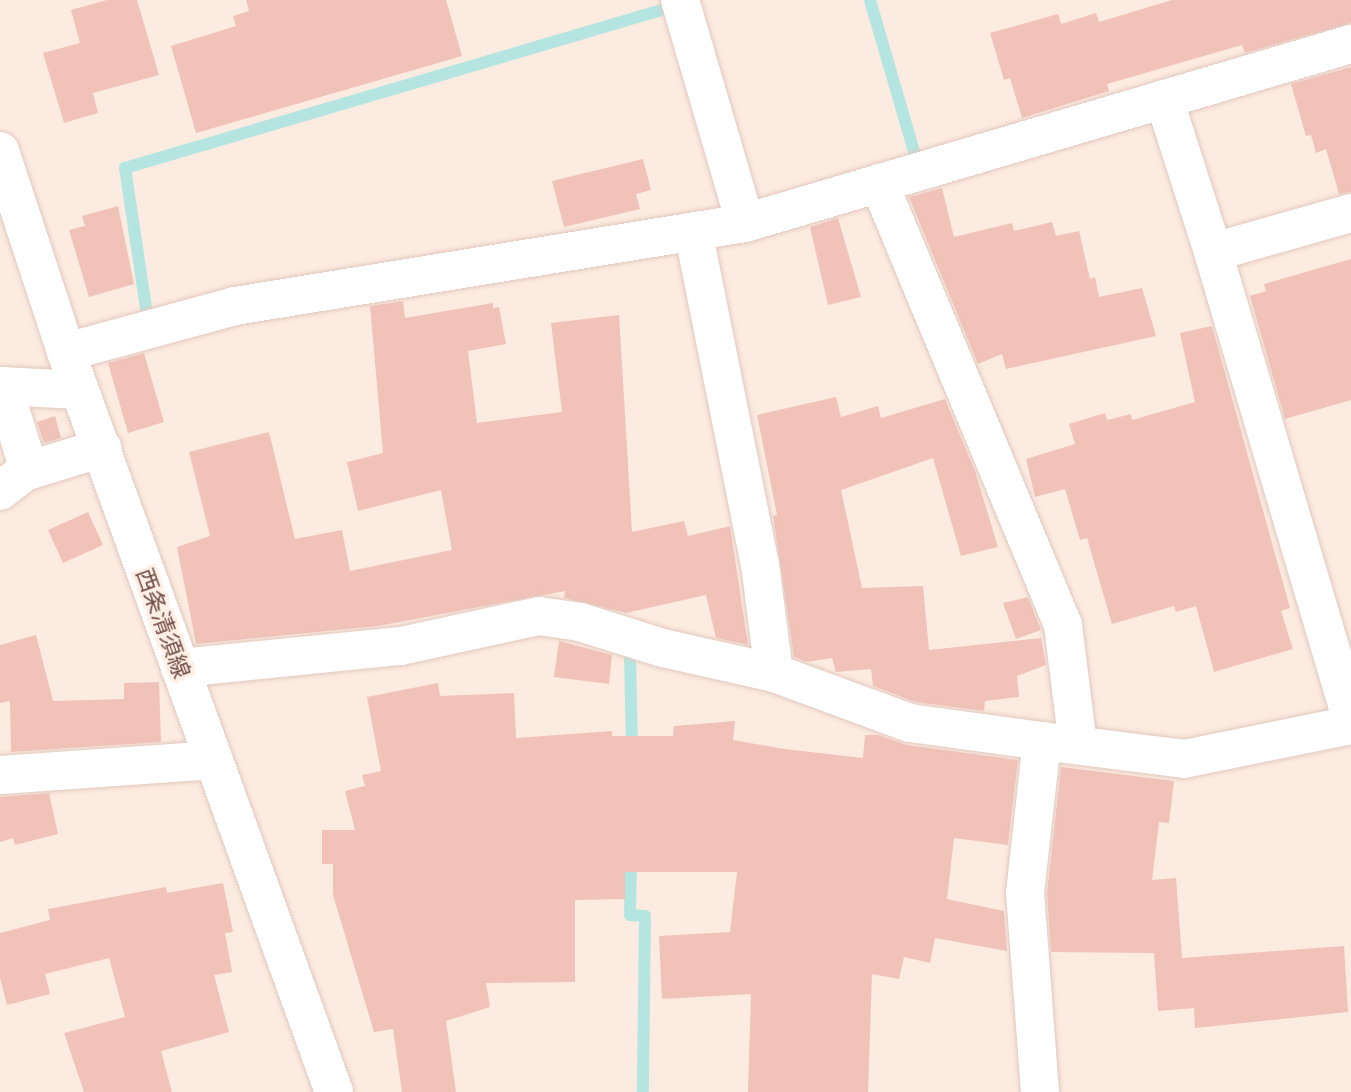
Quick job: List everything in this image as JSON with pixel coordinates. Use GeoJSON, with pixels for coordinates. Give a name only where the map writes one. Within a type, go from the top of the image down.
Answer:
{"type":"FeatureCollection","features":[{"type":"Feature","properties":{"kind":"street"},"geometry":{"type":"LineString","coordinates":[[680,0],[745,223]]}},
{"type":"Feature","properties":{"kind":"street"},"geometry":{"type":"LineString","coordinates":[[66,352],[235,306],[694,235],[745,223],[1351,44]]}},
{"type":"Feature","properties":{"kind":"street"},"geometry":{"type":"LineString","coordinates":[[180,668],[401,646],[539,616],[580,622],[663,648],[774,673],[910,723],[1060,743],[1184,759],[1351,722],[1213,252],[1164,99]]}},
{"type":"Feature","properties":{"kind":"street","name":"西条清須線"},"geometry":{"type":"LineString","coordinates":[[0,151],[66,352],[334,1092]]}},
{"type":"Feature","properties":{"kind":"street"},"geometry":{"type":"LineString","coordinates":[[879,183],[1063,625],[1060,743],[1025,893],[1040,1092]]}},
{"type":"Feature","properties":{"kind":"street"},"geometry":{"type":"LineString","coordinates":[[1213,252],[1351,214]]}},
{"type":"Feature","properties":{"kind":"street"},"geometry":{"type":"LineString","coordinates":[[694,235],[760,564],[774,673]]}},
{"type":"Feature","properties":{"kind":"street"},"geometry":{"type":"LineString","coordinates":[[80,390],[2,386],[14,480],[102,448]]}},
{"type":"Feature","properties":{"kind":"street"},"geometry":{"type":"LineString","coordinates":[[0,775],[213,760]]}},
{"type":"Feature","properties":{"kind":"building"},"geometry":{"type":"Polygon","coordinates":[[[107,0],[137,0],[159,75],[93,93],[98,113],[64,123],[43,53],[80,43],[71,10],[107,0]]]}},
{"type":"Feature","properties":{"kind":"building"},"geometry":{"type":"Polygon","coordinates":[[[246,0],[446,0],[462,56],[196,133],[171,46],[236,26],[233,16],[249,11],[246,0]]]}},
{"type":"Feature","properties":{"kind":"building"},"geometry":{"type":"Polygon","coordinates":[[[1172,0],[1351,0],[1351,23],[1245,53],[1242,45],[1107,84],[1109,91],[1022,118],[1010,78],[1004,80],[990,33],[1058,14],[1061,24],[1096,13],[1099,22],[1172,0]]]}},
{"type":"Feature","properties":{"kind":"building"},"geometry":{"type":"Polygon","coordinates":[[[1351,67],[1351,192],[1339,194],[1326,149],[1316,153],[1311,135],[1306,136],[1291,84],[1351,67]]]}},
{"type":"Feature","properties":{"kind":"building"},"geometry":{"type":"Polygon","coordinates":[[[643,159],[651,190],[636,194],[640,209],[564,227],[552,181],[643,159]]]}},
{"type":"Feature","properties":{"kind":"building"},"geometry":{"type":"Polygon","coordinates":[[[942,188],[954,237],[1012,223],[1014,231],[1052,222],[1056,236],[1079,231],[1090,279],[1095,277],[1099,297],[1142,288],[1156,336],[1006,369],[1002,354],[978,364],[909,197],[942,188]]]}},
{"type":"Feature","properties":{"kind":"building"},"geometry":{"type":"Polygon","coordinates":[[[118,206],[134,284],[89,297],[69,230],[85,226],[82,216],[118,206]]]}},
{"type":"Feature","properties":{"kind":"building"},"geometry":{"type":"Polygon","coordinates":[[[838,218],[861,297],[828,305],[810,227],[838,218]]]}},
{"type":"Feature","properties":{"kind":"building"},"geometry":{"type":"Polygon","coordinates":[[[1351,259],[1351,400],[1285,419],[1250,296],[1266,291],[1264,284],[1351,259]]]}},
{"type":"Feature","properties":{"kind":"building"},"geometry":{"type":"Polygon","coordinates":[[[403,301],[405,318],[493,303],[493,308],[499,307],[506,344],[468,351],[477,423],[562,412],[551,323],[619,315],[632,532],[684,521],[688,536],[730,526],[748,645],[716,638],[706,595],[626,613],[564,598],[565,591],[378,626],[196,644],[177,547],[210,536],[189,452],[269,432],[295,539],[342,530],[350,571],[452,550],[441,490],[358,511],[347,462],[383,453],[370,306],[403,301]]]}},
{"type":"Feature","properties":{"kind":"building"},"geometry":{"type":"Polygon","coordinates":[[[1212,326],[1290,608],[1281,611],[1293,649],[1214,672],[1196,606],[1176,612],[1174,606],[1112,624],[1087,538],[1080,540],[1065,489],[1035,497],[1026,459],[1075,444],[1069,424],[1105,413],[1107,420],[1131,414],[1132,420],[1195,402],[1180,333],[1212,326]]]}},
{"type":"Feature","properties":{"kind":"building"},"geometry":{"type":"Polygon","coordinates":[[[144,353],[164,422],[128,433],[108,363],[144,353]]]}},
{"type":"Feature","properties":{"kind":"building"},"geometry":{"type":"Polygon","coordinates":[[[836,397],[841,417],[878,406],[881,418],[945,399],[975,471],[998,547],[961,556],[933,458],[841,490],[862,588],[923,586],[929,650],[1041,638],[1046,665],[1017,676],[1019,697],[985,701],[984,711],[915,702],[873,686],[871,669],[836,672],[832,658],[806,662],[794,657],[773,516],[777,515],[757,415],[836,397]]]}},
{"type":"Feature","properties":{"kind":"building"},"geometry":{"type":"Polygon","coordinates":[[[55,416],[61,438],[44,443],[37,422],[55,416]]]}},
{"type":"Feature","properties":{"kind":"building"},"geometry":{"type":"Polygon","coordinates":[[[88,512],[103,545],[63,563],[48,530],[88,512]]]}},
{"type":"Feature","properties":{"kind":"building"},"geometry":{"type":"Polygon","coordinates":[[[1028,597],[1041,630],[1016,639],[1003,603],[1028,597]]]}},
{"type":"Feature","properties":{"kind":"building"},"geometry":{"type":"Polygon","coordinates":[[[36,635],[53,701],[124,699],[124,683],[159,682],[161,742],[11,752],[10,701],[0,703],[0,645],[36,635]]]}},
{"type":"Feature","properties":{"kind":"building"},"geometry":{"type":"Polygon","coordinates":[[[559,641],[612,655],[609,684],[554,677],[559,641]]]}},
{"type":"Feature","properties":{"kind":"building"},"geometry":{"type":"Polygon","coordinates":[[[438,683],[440,696],[514,693],[516,738],[612,731],[612,736],[673,736],[674,726],[735,721],[733,740],[784,749],[863,758],[865,735],[878,735],[907,745],[1018,760],[1008,845],[954,838],[947,899],[1004,911],[1007,951],[935,938],[930,963],[904,957],[899,979],[872,974],[868,1092],[748,1092],[751,994],[662,999],[659,936],[730,932],[737,872],[625,872],[625,899],[575,900],[575,982],[486,983],[490,1007],[446,1021],[456,1092],[402,1092],[393,1029],[374,1032],[333,895],[333,864],[322,864],[322,830],[355,830],[345,791],[365,786],[362,775],[381,771],[367,697],[438,683]]]}},
{"type":"Feature","properties":{"kind":"building"},"geometry":{"type":"Polygon","coordinates":[[[1061,767],[1174,781],[1169,823],[1159,822],[1152,880],[1176,878],[1182,958],[1344,946],[1348,1012],[1195,1028],[1194,1008],[1158,1011],[1154,953],[1051,952],[1047,893],[1061,767]]]}},
{"type":"Feature","properties":{"kind":"building"},"geometry":{"type":"Polygon","coordinates":[[[49,793],[58,834],[15,845],[13,838],[0,842],[0,797],[49,793]]]}},
{"type":"Feature","properties":{"kind":"building"},"geometry":{"type":"Polygon","coordinates":[[[223,883],[233,932],[225,933],[232,972],[214,975],[229,1032],[161,1051],[172,1092],[84,1092],[64,1033],[125,1017],[109,958],[45,974],[50,994],[7,1005],[0,978],[0,933],[50,920],[48,909],[166,887],[167,893],[223,883]]]}},
{"type":"Feature","properties":{"kind":"waterway"},"geometry":{"type":"LineString","coordinates":[[870,0],[915,155]]}},
{"type":"Feature","properties":{"kind":"waterway"},"geometry":{"type":"LineString","coordinates":[[146,308],[125,168],[672,7]]}},
{"type":"Feature","properties":{"kind":"waterway"},"geometry":{"type":"LineString","coordinates":[[630,655],[632,752]]}},
{"type":"Feature","properties":{"kind":"waterway"},"geometry":{"type":"LineString","coordinates":[[631,858],[630,915],[645,916],[643,1092]]}}]}
